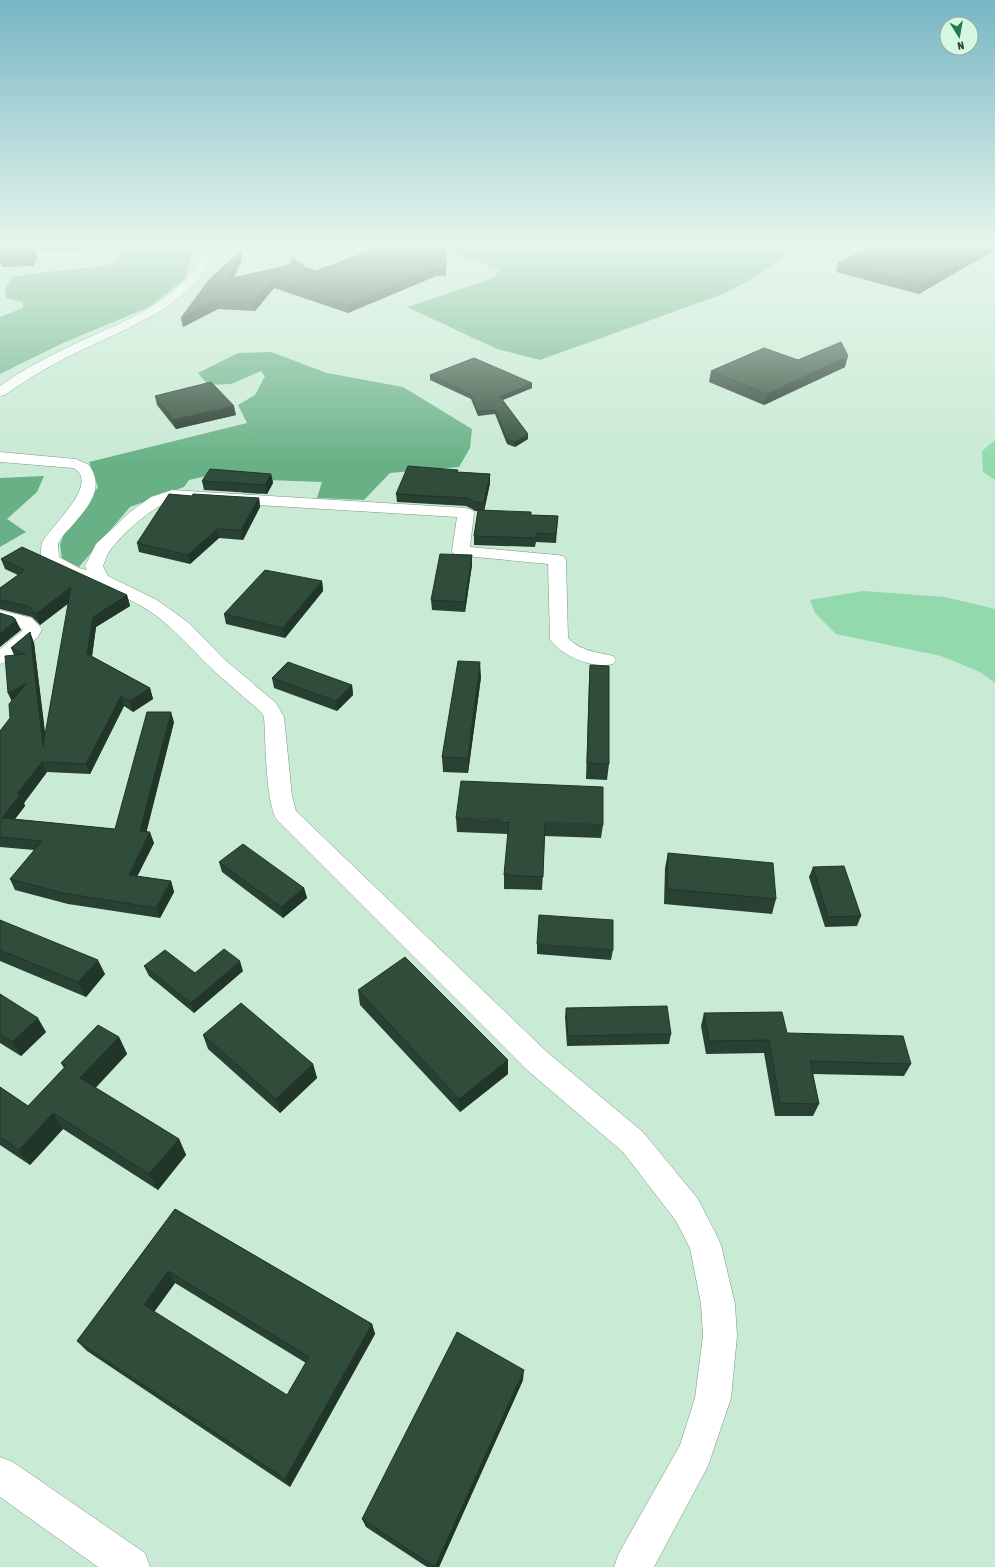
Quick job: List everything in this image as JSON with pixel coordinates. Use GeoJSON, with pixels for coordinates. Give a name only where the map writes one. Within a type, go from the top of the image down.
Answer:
{"type":"FeatureCollection","features":[{"type":"Feature","properties":{"kind":"street"},"geometry":{"type":"LineString","coordinates":[[0,392],[16,380],[55,358],[141,316]]}},
{"type":"Feature","properties":{"kind":"street"},"geometry":{"type":"LineString","coordinates":[[0,457],[76,464],[84,468],[89,480],[87,493],[77,510],[60,529],[50,544],[50,559],[73,572],[101,578],[150,604],[182,627],[217,663],[269,708],[274,717],[281,796],[285,814],[537,1061],[633,1142],[687,1210],[705,1245],[718,1304],[720,1336],[713,1398],[695,1453],[633,1567]]}},
{"type":"Feature","properties":{"kind":"street"},"geometry":{"type":"LineString","coordinates":[[101,578],[94,566],[102,548],[136,515],[157,500],[172,495],[466,513],[461,551],[557,560],[559,638],[566,648],[578,654],[606,660]]}},
{"type":"Feature","properties":{"kind":"street"},"geometry":{"type":"LineString","coordinates":[[0,658],[31,634],[33,629],[25,622],[1,615]]}},
{"type":"Feature","properties":{"kind":"street"},"geometry":{"type":"LineString","coordinates":[[0,1475],[131,1567]]}},
{"type":"Feature","properties":{"kind":"green space"},"geometry":{"type":"Polygon","coordinates":[[[127,316],[63,343],[0,374],[0,317],[127,316]]]}},
{"type":"Feature","properties":{"kind":"green space"},"geometry":{"type":"Polygon","coordinates":[[[427,316],[662,316],[540,360],[497,349],[427,316]]]}},
{"type":"Feature","properties":{"kind":"green space"},"geometry":{"type":"Polygon","coordinates":[[[271,352],[327,373],[403,387],[472,429],[470,448],[459,467],[390,473],[364,500],[317,498],[322,482],[267,480],[260,494],[242,493],[253,479],[211,475],[189,480],[184,487],[130,507],[79,567],[62,559],[60,544],[66,529],[81,512],[98,487],[89,462],[247,423],[238,405],[255,395],[265,376],[261,371],[231,384],[208,385],[198,373],[238,353],[271,352]]]}},
{"type":"Feature","properties":{"kind":"green space"},"geometry":{"type":"Polygon","coordinates":[[[995,440],[995,480],[983,472],[982,451],[995,440]]]}},
{"type":"Feature","properties":{"kind":"green space"},"geometry":{"type":"Polygon","coordinates":[[[44,476],[37,492],[7,519],[26,532],[0,547],[0,478],[44,476]]]}},
{"type":"Feature","properties":{"kind":"green space"},"geometry":{"type":"Polygon","coordinates":[[[863,591],[945,597],[995,609],[995,683],[980,672],[941,656],[836,634],[815,613],[810,600],[863,591]]]}},
{"type":"Feature","properties":{"kind":"building"},"geometry":{"type":"Polygon","coordinates":[[[841,342],[848,356],[767,394],[711,371],[764,348],[798,360],[841,342]]]}},
{"type":"Feature","properties":{"kind":"building"},"geometry":{"type":"Polygon","coordinates":[[[474,358],[532,383],[500,397],[528,434],[515,442],[507,439],[495,410],[477,411],[471,395],[430,375],[474,358]]]}},
{"type":"Feature","properties":{"kind":"building"},"geometry":{"type":"Polygon","coordinates":[[[211,382],[234,406],[173,420],[155,396],[211,382]]]}},
{"type":"Feature","properties":{"kind":"building"},"geometry":{"type":"Polygon","coordinates":[[[408,466],[458,470],[457,472],[490,474],[484,503],[474,502],[466,498],[396,494],[408,466]]]}},
{"type":"Feature","properties":{"kind":"building"},"geometry":{"type":"Polygon","coordinates":[[[210,469],[271,474],[265,485],[202,481],[210,469]]]}},
{"type":"Feature","properties":{"kind":"building"},"geometry":{"type":"Polygon","coordinates":[[[169,494],[259,498],[241,530],[217,529],[188,555],[137,543],[169,494]]]}},
{"type":"Feature","properties":{"kind":"building"},"geometry":{"type":"Polygon","coordinates":[[[478,510],[531,512],[531,515],[558,516],[556,534],[536,533],[536,538],[474,536],[478,510]]]}},
{"type":"Feature","properties":{"kind":"building"},"geometry":{"type":"Polygon","coordinates":[[[22,547],[127,595],[93,617],[87,654],[150,688],[130,701],[121,696],[86,764],[42,762],[17,794],[20,795],[2,818],[115,829],[147,712],[171,712],[140,831],[150,832],[129,875],[171,881],[156,908],[63,893],[10,879],[42,841],[0,837],[0,731],[10,718],[9,704],[26,684],[8,693],[5,656],[26,654],[11,648],[30,632],[43,746],[71,587],[36,614],[28,606],[0,600],[0,588],[25,570],[1,559],[22,547]]]}},
{"type":"Feature","properties":{"kind":"building"},"geometry":{"type":"Polygon","coordinates":[[[440,554],[472,555],[465,602],[431,600],[440,554]]]}},
{"type":"Feature","properties":{"kind":"building"},"geometry":{"type":"Polygon","coordinates":[[[265,570],[322,581],[283,628],[224,614],[265,570]]]}},
{"type":"Feature","properties":{"kind":"building"},"geometry":{"type":"Polygon","coordinates":[[[0,613],[13,617],[16,620],[0,633],[0,613]]]}},
{"type":"Feature","properties":{"kind":"building"},"geometry":{"type":"Polygon","coordinates":[[[458,661],[480,662],[468,758],[442,757],[458,661]]]}},
{"type":"Feature","properties":{"kind":"building"},"geometry":{"type":"Polygon","coordinates":[[[288,662],[352,685],[336,701],[272,678],[288,662]]]}},
{"type":"Feature","properties":{"kind":"building"},"geometry":{"type":"Polygon","coordinates":[[[590,665],[609,666],[609,764],[587,763],[590,665]]]}},
{"type":"Feature","properties":{"kind":"building"},"geometry":{"type":"Polygon","coordinates":[[[461,781],[603,787],[603,825],[545,822],[543,877],[504,875],[509,820],[456,818],[461,781]]]}},
{"type":"Feature","properties":{"kind":"building"},"geometry":{"type":"Polygon","coordinates":[[[243,844],[304,888],[281,907],[219,862],[243,844]]]}},
{"type":"Feature","properties":{"kind":"building"},"geometry":{"type":"Polygon","coordinates":[[[668,853],[773,863],[776,899],[667,889],[668,853]]]}},
{"type":"Feature","properties":{"kind":"building"},"geometry":{"type":"Polygon","coordinates":[[[844,866],[861,916],[828,917],[813,867],[844,866]]]}},
{"type":"Feature","properties":{"kind":"building"},"geometry":{"type":"Polygon","coordinates":[[[539,915],[613,920],[613,950],[537,944],[539,915]]]}},
{"type":"Feature","properties":{"kind":"building"},"geometry":{"type":"Polygon","coordinates":[[[0,920],[98,960],[78,982],[0,950],[0,920]]]}},
{"type":"Feature","properties":{"kind":"building"},"geometry":{"type":"Polygon","coordinates":[[[224,949],[240,961],[191,1003],[144,966],[165,950],[195,973],[224,949]]]}},
{"type":"Feature","properties":{"kind":"building"},"geometry":{"type":"Polygon","coordinates":[[[405,957],[508,1060],[459,1099],[358,990],[405,957]]]}},
{"type":"Feature","properties":{"kind":"building"},"geometry":{"type":"Polygon","coordinates":[[[0,994],[38,1018],[12,1042],[0,1034],[0,994]]]}},
{"type":"Feature","properties":{"kind":"building"},"geometry":{"type":"Polygon","coordinates":[[[241,1003],[313,1064],[276,1099],[203,1035],[241,1003]]]}},
{"type":"Feature","properties":{"kind":"building"},"geometry":{"type":"Polygon","coordinates":[[[667,1006],[671,1034],[568,1036],[566,1008],[667,1006]]]}},
{"type":"Feature","properties":{"kind":"building"},"geometry":{"type":"Polygon","coordinates":[[[782,1012],[787,1033],[903,1036],[911,1064],[810,1061],[819,1104],[780,1103],[769,1040],[709,1041],[704,1013],[782,1012]]]}},
{"type":"Feature","properties":{"kind":"building"},"geometry":{"type":"Polygon","coordinates":[[[98,1025],[119,1037],[80,1078],[179,1139],[149,1174],[53,1113],[19,1150],[0,1137],[0,1087],[28,1106],[66,1066],[61,1063],[98,1025]]]}},
{"type":"Feature","properties":{"kind":"building"},"geometry":{"type":"Polygon","coordinates":[[[175,1209],[372,1324],[285,1479],[77,1341],[175,1209]],[[168,1271],[144,1305],[287,1395],[309,1357],[168,1271]]]}},
{"type":"Feature","properties":{"kind":"building"},"geometry":{"type":"Polygon","coordinates":[[[457,1332],[524,1370],[435,1567],[362,1519],[457,1332]]]}}]}
